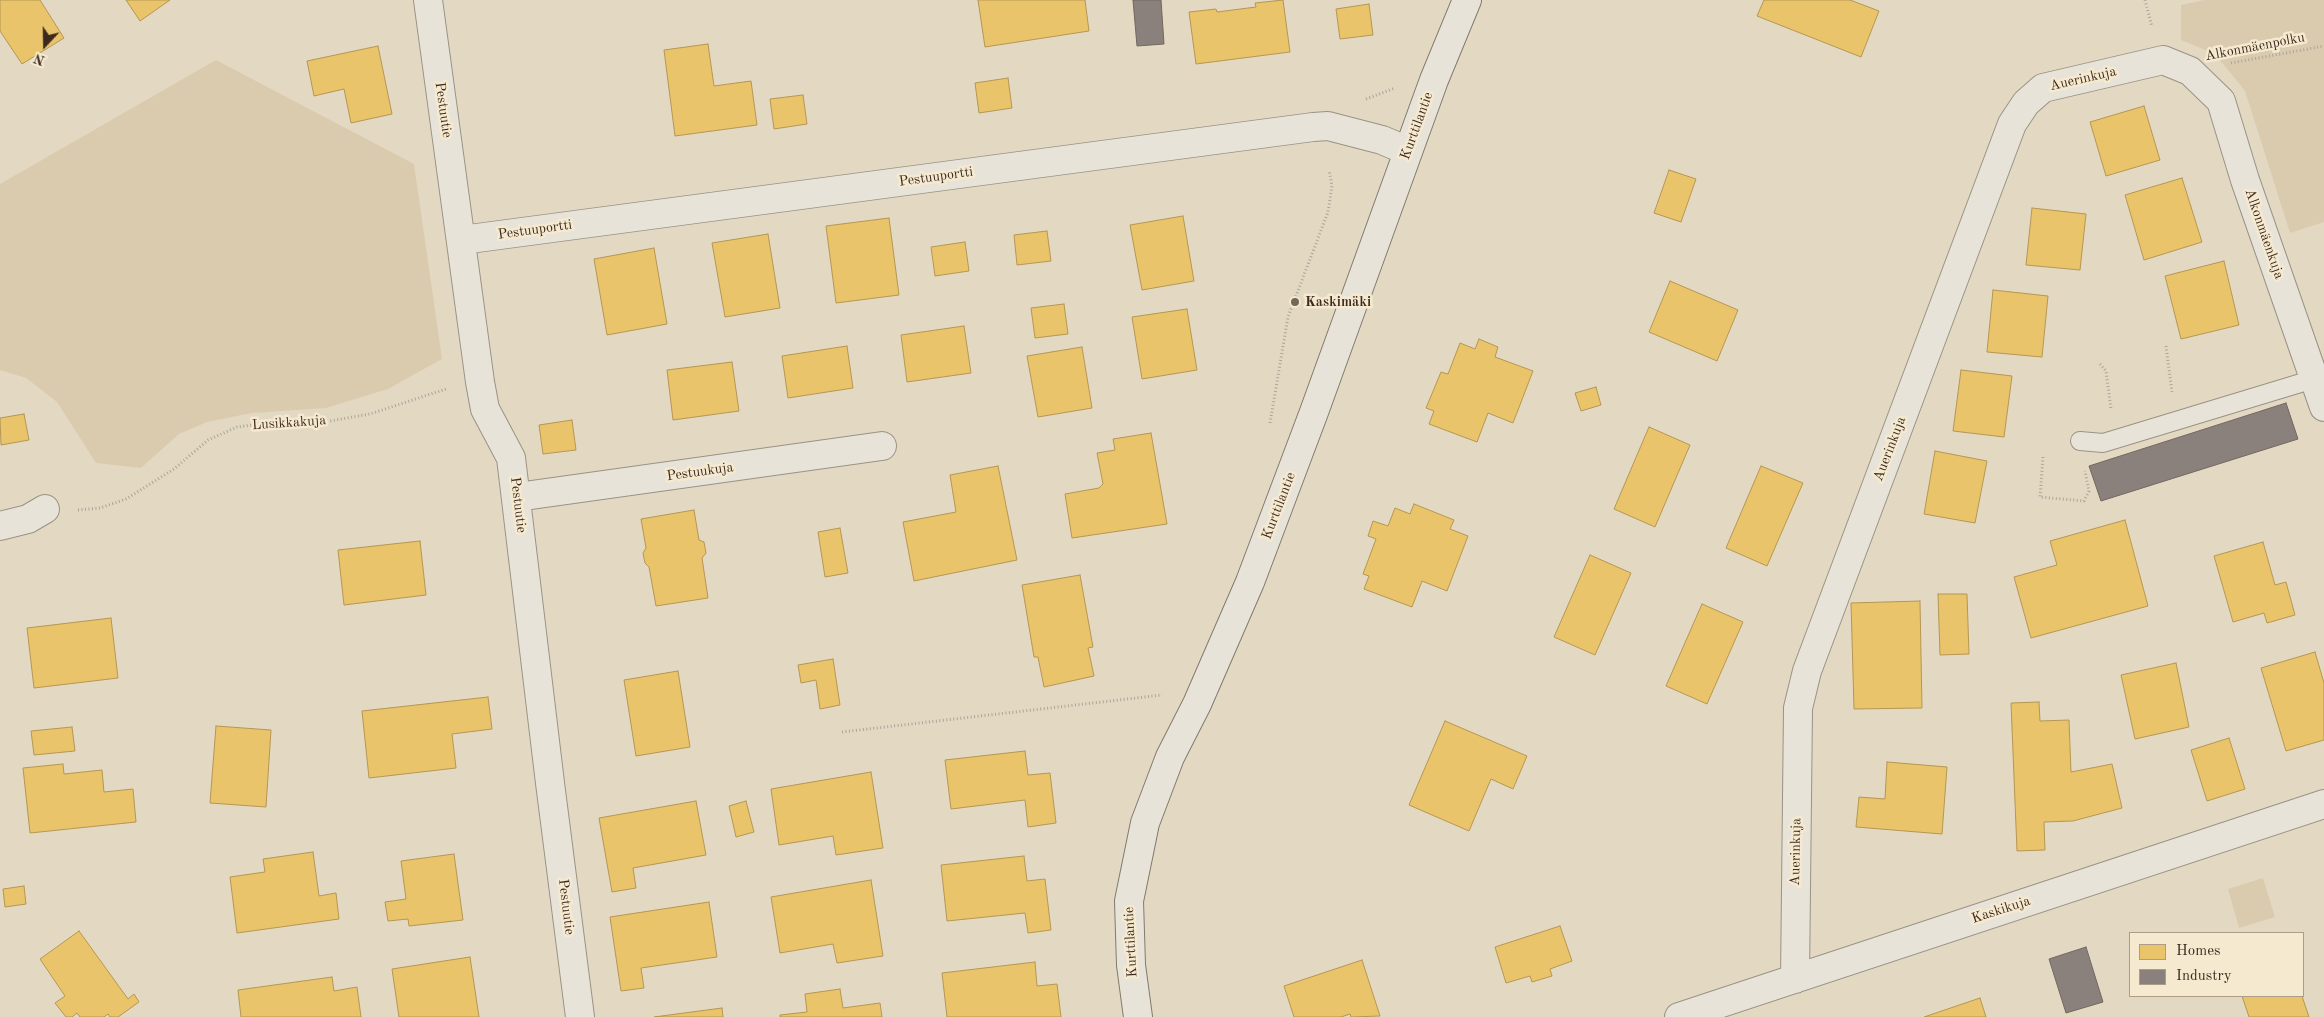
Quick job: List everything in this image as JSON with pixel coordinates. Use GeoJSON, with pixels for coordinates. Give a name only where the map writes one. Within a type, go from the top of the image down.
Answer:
{"type":"FeatureCollection","features":[{"type":"Feature","properties":{"kind":"street","name":"Pestuutie"},"geometry":{"type":"LineString","coordinates":[[428,0],[480,382],[485,409],[512,458],[550,783],[580,1017]]}},
{"type":"Feature","properties":{"kind":"street","name":"Kurttilantie"},"geometry":{"type":"LineString","coordinates":[[1138,1017],[1130,965],[1128,901],[1145,823],[1170,757],[1203,690],[1250,582],[1318,403],[1434,80],[1467,0]]}},
{"type":"Feature","properties":{"kind":"street","name":"Auerinkuja"},"geometry":{"type":"LineString","coordinates":[[1795,979],[1798,708],[1800,699],[1814,654],[2012,124],[2026,103],[2043,88],[2163,60],[2190,71]]}},
{"type":"Feature","properties":{"kind":"street","name":"Alkonmäenkuja"},"geometry":{"type":"LineString","coordinates":[[2190,71],[2221,101],[2245,180],[2324,407]]}},
{"type":"Feature","properties":{"kind":"street","name":"Pestuuportti"},"geometry":{"type":"LineString","coordinates":[[462,240],[1313,127],[1328,126],[1382,140],[1408,151]]}},
{"type":"Feature","properties":{"kind":"street","name":"Pestuukuja"},"geometry":{"type":"LineString","coordinates":[[517,497],[882,446]]}},
{"type":"Feature","properties":{"kind":"street"},"geometry":{"type":"LineString","coordinates":[[0,526],[28,519],[45,509]]}},
{"type":"Feature","properties":{"kind":"street","name":"Kaskikuja"},"geometry":{"type":"LineString","coordinates":[[1679,1017],[2324,804]]}},
{"type":"Feature","properties":{"kind":"lane"},"geometry":{"type":"LineString","coordinates":[[2080,441],[2103,443],[2314,379]]}},
{"type":"Feature","properties":{"kind":"path","name":"Alkonmäenpolku"},"geometry":{"type":"LineString","coordinates":[[2190,71],[2324,46]]}},
{"type":"Feature","properties":{"kind":"path"},"geometry":{"type":"LineString","coordinates":[[2166,346],[2176,421]]}},
{"type":"Feature","properties":{"kind":"path"},"geometry":{"type":"LineString","coordinates":[[2100,364],[2106,371],[2108,386]]}},
{"type":"Feature","properties":{"kind":"path","name":"Lusikkakuja"},"geometry":{"type":"LineString","coordinates":[[45,509],[100,508],[126,498],[174,469],[208,440],[237,427],[269,423],[319,422],[370,414],[458,385],[480,382]]}},
{"type":"Feature","properties":{"kind":"path"},"geometry":{"type":"LineString","coordinates":[[2043,457],[2040,497],[2084,501],[2089,491],[2080,441]]}},
{"type":"Feature","properties":{"kind":"path"},"geometry":{"type":"LineString","coordinates":[[842,732],[1203,690]]}},
{"type":"Feature","properties":{"kind":"shaded area"},"geometry":{"type":"Polygon","coordinates":[[[2204,0],[2324,0],[2324,222],[2290,233],[2245,91],[2215,54],[2181,40],[2181,5],[2204,0]]]}},
{"type":"Feature","properties":{"kind":"shaded area"},"geometry":{"type":"Polygon","coordinates":[[[216,60],[414,164],[442,359],[388,389],[326,408],[252,413],[207,422],[179,434],[141,468],[96,463],[57,402],[26,378],[0,370],[0,184],[216,60]]]}},
{"type":"Feature","properties":{"kind":"shaded area"},"geometry":{"type":"Polygon","coordinates":[[[2263,878],[2275,917],[2239,928],[2228,889],[2263,878]]]}},
{"type":"Feature","properties":{"kind":"building: Homes"},"geometry":{"type":"Polygon","coordinates":[[[0,0],[40,0],[64,38],[22,64],[0,31],[0,0]]]}},
{"type":"Feature","properties":{"kind":"building: Homes"},"geometry":{"type":"Polygon","coordinates":[[[126,0],[170,0],[140,21],[126,0]]]}},
{"type":"Feature","properties":{"kind":"building: Homes"},"geometry":{"type":"Polygon","coordinates":[[[978,0],[1085,0],[1089,31],[985,47],[978,0]]]}},
{"type":"Feature","properties":{"kind":"building: Homes"},"geometry":{"type":"Polygon","coordinates":[[[1283,0],[1290,52],[1196,64],[1189,12],[1216,9],[1217,12],[1256,7],[1255,3],[1283,0]]]}},
{"type":"Feature","properties":{"kind":"building: Homes"},"geometry":{"type":"Polygon","coordinates":[[[1764,0],[1850,0],[1879,11],[1861,57],[1757,16],[1764,0]]]}},
{"type":"Feature","properties":{"kind":"building: Homes"},"geometry":{"type":"Polygon","coordinates":[[[1369,4],[1373,35],[1340,39],[1336,9],[1369,4]]]}},
{"type":"Feature","properties":{"kind":"building: Homes"},"geometry":{"type":"Polygon","coordinates":[[[708,44],[714,86],[751,81],[757,125],[675,136],[664,50],[708,44]]]}},
{"type":"Feature","properties":{"kind":"building: Homes"},"geometry":{"type":"Polygon","coordinates":[[[378,46],[392,114],[351,123],[344,89],[314,96],[307,61],[378,46]]]}},
{"type":"Feature","properties":{"kind":"building: Homes"},"geometry":{"type":"Polygon","coordinates":[[[1008,78],[1012,108],[979,113],[975,83],[1008,78]]]}},
{"type":"Feature","properties":{"kind":"building: Homes"},"geometry":{"type":"Polygon","coordinates":[[[803,95],[807,124],[774,129],[770,99],[803,95]]]}},
{"type":"Feature","properties":{"kind":"building: Homes"},"geometry":{"type":"Polygon","coordinates":[[[2144,106],[2160,160],[2106,176],[2090,122],[2144,106]]]}},
{"type":"Feature","properties":{"kind":"building: Homes"},"geometry":{"type":"Polygon","coordinates":[[[1669,170],[1696,179],[1681,222],[1654,213],[1669,170]]]}},
{"type":"Feature","properties":{"kind":"building: Homes"},"geometry":{"type":"Polygon","coordinates":[[[2182,178],[2202,242],[2144,260],[2125,195],[2182,178]]]}},
{"type":"Feature","properties":{"kind":"building: Homes"},"geometry":{"type":"Polygon","coordinates":[[[2032,208],[2086,214],[2080,270],[2026,265],[2032,208]]]}},
{"type":"Feature","properties":{"kind":"building: Homes"},"geometry":{"type":"Polygon","coordinates":[[[1183,216],[1194,281],[1142,290],[1130,225],[1183,216]]]}},
{"type":"Feature","properties":{"kind":"building: Homes"},"geometry":{"type":"Polygon","coordinates":[[[889,218],[899,295],[836,303],[826,226],[889,218]]]}},
{"type":"Feature","properties":{"kind":"building: Homes"},"geometry":{"type":"Polygon","coordinates":[[[1047,231],[1051,261],[1017,265],[1014,235],[1047,231]]]}},
{"type":"Feature","properties":{"kind":"building: Homes"},"geometry":{"type":"Polygon","coordinates":[[[768,234],[780,308],[725,317],[712,243],[768,234]]]}},
{"type":"Feature","properties":{"kind":"building: Homes"},"geometry":{"type":"Polygon","coordinates":[[[965,242],[969,271],[935,276],[931,247],[965,242]]]}},
{"type":"Feature","properties":{"kind":"building: Homes"},"geometry":{"type":"Polygon","coordinates":[[[654,248],[667,324],[607,335],[594,259],[654,248]]]}},
{"type":"Feature","properties":{"kind":"building: Homes"},"geometry":{"type":"Polygon","coordinates":[[[2224,261],[2239,325],[2181,339],[2165,276],[2224,261]]]}},
{"type":"Feature","properties":{"kind":"building: Homes"},"geometry":{"type":"Polygon","coordinates":[[[1670,281],[1738,310],[1717,361],[1649,332],[1670,281]]]}},
{"type":"Feature","properties":{"kind":"building: Homes"},"geometry":{"type":"Polygon","coordinates":[[[1993,290],[2048,296],[2042,357],[1987,352],[1993,290]]]}},
{"type":"Feature","properties":{"kind":"building: Homes"},"geometry":{"type":"Polygon","coordinates":[[[1064,304],[1068,334],[1035,338],[1031,308],[1064,304]]]}},
{"type":"Feature","properties":{"kind":"building: Homes"},"geometry":{"type":"Polygon","coordinates":[[[1187,309],[1197,370],[1142,379],[1132,317],[1187,309]]]}},
{"type":"Feature","properties":{"kind":"building: Homes"},"geometry":{"type":"Polygon","coordinates":[[[964,326],[971,373],[907,382],[901,335],[964,326]]]}},
{"type":"Feature","properties":{"kind":"building: Homes"},"geometry":{"type":"Polygon","coordinates":[[[1479,339],[1498,347],[1495,357],[1533,371],[1513,423],[1488,413],[1477,442],[1429,424],[1434,411],[1426,408],[1441,372],[1448,374],[1460,343],[1475,349],[1479,339]]]}},
{"type":"Feature","properties":{"kind":"building: Homes"},"geometry":{"type":"Polygon","coordinates":[[[847,346],[853,388],[788,398],[782,356],[847,346]]]}},
{"type":"Feature","properties":{"kind":"building: Homes"},"geometry":{"type":"Polygon","coordinates":[[[1082,347],[1092,408],[1038,417],[1027,356],[1082,347]]]}},
{"type":"Feature","properties":{"kind":"building: Homes"},"geometry":{"type":"Polygon","coordinates":[[[732,362],[739,411],[673,420],[667,370],[732,362]]]}},
{"type":"Feature","properties":{"kind":"building: Homes"},"geometry":{"type":"Polygon","coordinates":[[[1961,370],[2012,376],[2004,437],[1953,431],[1961,370]]]}},
{"type":"Feature","properties":{"kind":"building: Homes"},"geometry":{"type":"Polygon","coordinates":[[[1596,387],[1601,405],[1581,411],[1575,393],[1596,387]]]}},
{"type":"Feature","properties":{"kind":"building: Homes"},"geometry":{"type":"Polygon","coordinates":[[[24,414],[29,440],[1,445],[0,418],[24,414]]]}},
{"type":"Feature","properties":{"kind":"building: Homes"},"geometry":{"type":"Polygon","coordinates":[[[572,420],[576,450],[543,454],[539,425],[572,420]]]}},
{"type":"Feature","properties":{"kind":"building: Homes"},"geometry":{"type":"Polygon","coordinates":[[[1649,427],[1690,445],[1655,527],[1614,509],[1649,427]]]}},
{"type":"Feature","properties":{"kind":"building: Homes"},"geometry":{"type":"Polygon","coordinates":[[[1151,433],[1167,524],[1072,538],[1065,494],[1099,488],[1103,484],[1097,453],[1115,450],[1113,439],[1151,433]]]}},
{"type":"Feature","properties":{"kind":"building: Homes"},"geometry":{"type":"Polygon","coordinates":[[[1935,451],[1987,461],[1975,523],[1924,514],[1935,451]]]}},
{"type":"Feature","properties":{"kind":"building: Homes"},"geometry":{"type":"Polygon","coordinates":[[[998,466],[1017,560],[914,581],[903,522],[956,512],[950,475],[998,466]]]}},
{"type":"Feature","properties":{"kind":"building: Homes"},"geometry":{"type":"Polygon","coordinates":[[[1761,466],[1803,483],[1767,566],[1726,548],[1761,466]]]}},
{"type":"Feature","properties":{"kind":"building: Homes"},"geometry":{"type":"Polygon","coordinates":[[[1414,504],[1454,520],[1450,529],[1468,536],[1447,591],[1422,581],[1412,607],[1364,589],[1369,576],[1363,574],[1376,539],[1368,536],[1373,521],[1388,526],[1395,508],[1410,514],[1414,504]]]}},
{"type":"Feature","properties":{"kind":"building: Homes"},"geometry":{"type":"Polygon","coordinates":[[[694,510],[699,540],[704,542],[706,553],[702,558],[708,598],[656,606],[649,567],[645,563],[643,553],[646,548],[641,519],[694,510]]]}},
{"type":"Feature","properties":{"kind":"building: Homes"},"geometry":{"type":"Polygon","coordinates":[[[2125,520],[2148,606],[2031,638],[2014,577],[2057,565],[2050,541],[2125,520]]]}},
{"type":"Feature","properties":{"kind":"building: Homes"},"geometry":{"type":"Polygon","coordinates":[[[840,528],[848,573],[825,577],[818,532],[840,528]]]}},
{"type":"Feature","properties":{"kind":"building: Homes"},"geometry":{"type":"Polygon","coordinates":[[[420,541],[426,595],[344,605],[338,550],[420,541]]]}},
{"type":"Feature","properties":{"kind":"building: Homes"},"geometry":{"type":"Polygon","coordinates":[[[2263,542],[2275,585],[2286,582],[2295,615],[2267,623],[2264,613],[2233,622],[2214,556],[2263,542]]]}},
{"type":"Feature","properties":{"kind":"building: Homes"},"geometry":{"type":"Polygon","coordinates":[[[1590,555],[1631,573],[1595,655],[1554,637],[1590,555]]]}},
{"type":"Feature","properties":{"kind":"building: Homes"},"geometry":{"type":"Polygon","coordinates":[[[1080,575],[1093,647],[1088,648],[1094,676],[1044,687],[1038,657],[1034,657],[1022,585],[1080,575]]]}},
{"type":"Feature","properties":{"kind":"building: Homes"},"geometry":{"type":"Polygon","coordinates":[[[1938,594],[1967,594],[1969,654],[1940,655],[1938,594]]]}},
{"type":"Feature","properties":{"kind":"building: Homes"},"geometry":{"type":"Polygon","coordinates":[[[1920,601],[1922,708],[1854,709],[1851,603],[1920,601]]]}},
{"type":"Feature","properties":{"kind":"building: Homes"},"geometry":{"type":"Polygon","coordinates":[[[1702,604],[1743,622],[1707,704],[1666,686],[1702,604]]]}},
{"type":"Feature","properties":{"kind":"building: Homes"},"geometry":{"type":"Polygon","coordinates":[[[111,618],[118,678],[34,688],[27,628],[111,618]]]}},
{"type":"Feature","properties":{"kind":"building: Homes"},"geometry":{"type":"Polygon","coordinates":[[[2315,652],[2324,683],[2324,740],[2286,751],[2261,668],[2315,652]]]}},
{"type":"Feature","properties":{"kind":"building: Homes"},"geometry":{"type":"Polygon","coordinates":[[[833,659],[840,705],[820,709],[816,680],[801,683],[798,665],[833,659]]]}},
{"type":"Feature","properties":{"kind":"building: Homes"},"geometry":{"type":"Polygon","coordinates":[[[2176,663],[2189,727],[2135,739],[2121,675],[2176,663]]]}},
{"type":"Feature","properties":{"kind":"building: Homes"},"geometry":{"type":"Polygon","coordinates":[[[678,671],[690,747],[636,756],[624,680],[678,671]]]}},
{"type":"Feature","properties":{"kind":"building: Homes"},"geometry":{"type":"Polygon","coordinates":[[[488,697],[492,729],[452,734],[456,768],[369,778],[362,711],[488,697]]]}},
{"type":"Feature","properties":{"kind":"building: Homes"},"geometry":{"type":"Polygon","coordinates":[[[2039,702],[2040,721],[2069,720],[2071,772],[2112,764],[2122,808],[2073,821],[2044,822],[2045,850],[2017,851],[2011,703],[2039,702]]]}},
{"type":"Feature","properties":{"kind":"building: Homes"},"geometry":{"type":"Polygon","coordinates":[[[1445,721],[1527,756],[1513,789],[1491,779],[1469,831],[1409,805],[1445,721]]]}},
{"type":"Feature","properties":{"kind":"building: Homes"},"geometry":{"type":"Polygon","coordinates":[[[216,726],[271,730],[266,807],[210,803],[216,726]]]}},
{"type":"Feature","properties":{"kind":"building: Homes"},"geometry":{"type":"Polygon","coordinates":[[[72,727],[75,751],[34,755],[31,731],[72,727]]]}},
{"type":"Feature","properties":{"kind":"building: Homes"},"geometry":{"type":"Polygon","coordinates":[[[2229,738],[2245,789],[2207,801],[2191,750],[2229,738]]]}},
{"type":"Feature","properties":{"kind":"building: Homes"},"geometry":{"type":"Polygon","coordinates":[[[1025,751],[1028,775],[1050,773],[1056,823],[1028,827],[1025,800],[951,809],[945,760],[1025,751]]]}},
{"type":"Feature","properties":{"kind":"building: Homes"},"geometry":{"type":"Polygon","coordinates":[[[1887,762],[1947,767],[1942,834],[1856,827],[1859,797],[1885,799],[1887,762]]]}},
{"type":"Feature","properties":{"kind":"building: Homes"},"geometry":{"type":"Polygon","coordinates":[[[63,764],[64,774],[102,770],[104,792],[133,789],[136,822],[30,833],[23,768],[63,764]]]}},
{"type":"Feature","properties":{"kind":"building: Homes"},"geometry":{"type":"Polygon","coordinates":[[[871,772],[883,848],[836,855],[833,836],[779,845],[771,789],[871,772]]]}},
{"type":"Feature","properties":{"kind":"building: Homes"},"geometry":{"type":"Polygon","coordinates":[[[696,801],[706,855],[633,868],[636,888],[612,892],[599,818],[696,801]]]}},
{"type":"Feature","properties":{"kind":"building: Homes"},"geometry":{"type":"Polygon","coordinates":[[[746,801],[754,832],[736,837],[729,806],[746,801]]]}},
{"type":"Feature","properties":{"kind":"building: Homes"},"geometry":{"type":"Polygon","coordinates":[[[313,852],[319,896],[336,893],[339,919],[237,933],[230,877],[265,872],[263,859],[313,852]]]}},
{"type":"Feature","properties":{"kind":"building: Homes"},"geometry":{"type":"Polygon","coordinates":[[[454,854],[463,920],[409,926],[408,919],[388,921],[385,902],[406,899],[401,861],[454,854]]]}},
{"type":"Feature","properties":{"kind":"building: Homes"},"geometry":{"type":"Polygon","coordinates":[[[1024,856],[1027,881],[1045,879],[1051,930],[1028,933],[1025,913],[947,921],[941,865],[1024,856]]]}},
{"type":"Feature","properties":{"kind":"building: Homes"},"geometry":{"type":"Polygon","coordinates":[[[871,880],[883,956],[837,963],[833,944],[780,953],[771,897],[871,880]]]}},
{"type":"Feature","properties":{"kind":"building: Homes"},"geometry":{"type":"Polygon","coordinates":[[[24,886],[26,904],[5,907],[3,889],[24,886]]]}},
{"type":"Feature","properties":{"kind":"building: Homes"},"geometry":{"type":"Polygon","coordinates":[[[709,902],[717,957],[641,968],[644,988],[621,991],[610,917],[709,902]]]}},
{"type":"Feature","properties":{"kind":"building: Homes"},"geometry":{"type":"Polygon","coordinates":[[[1560,926],[1572,961],[1550,969],[1552,976],[1532,982],[1530,976],[1506,983],[1495,947],[1560,926]]]}},
{"type":"Feature","properties":{"kind":"building: Homes"},"geometry":{"type":"Polygon","coordinates":[[[79,931],[128,999],[134,994],[139,1002],[118,1017],[110,1017],[108,1014],[104,1017],[80,1017],[77,1013],[72,1017],[66,1017],[55,1003],[65,996],[40,959],[79,931]]]}},
{"type":"Feature","properties":{"kind":"building: Homes"},"geometry":{"type":"Polygon","coordinates":[[[470,957],[479,1017],[399,1017],[392,969],[470,957]]]}},
{"type":"Feature","properties":{"kind":"building: Homes"},"geometry":{"type":"Polygon","coordinates":[[[1362,960],[1380,1016],[1351,1017],[1350,1014],[1341,1017],[1294,1017],[1284,986],[1362,960]]]}},
{"type":"Feature","properties":{"kind":"building: Homes"},"geometry":{"type":"Polygon","coordinates":[[[1035,962],[1037,986],[1057,984],[1061,1017],[947,1017],[942,973],[1035,962]]]}},
{"type":"Feature","properties":{"kind":"building: Homes"},"geometry":{"type":"Polygon","coordinates":[[[332,977],[334,991],[357,987],[361,1017],[241,1017],[238,990],[332,977]]]}},
{"type":"Feature","properties":{"kind":"building: Homes"},"geometry":{"type":"Polygon","coordinates":[[[840,989],[843,1008],[880,1003],[882,1017],[780,1017],[780,1015],[807,1012],[805,994],[840,989]]]}},
{"type":"Feature","properties":{"kind":"building: Homes"},"geometry":{"type":"Polygon","coordinates":[[[2242,997],[2302,997],[2309,1017],[2249,1017],[2242,997]]]}},
{"type":"Feature","properties":{"kind":"building: Homes"},"geometry":{"type":"Polygon","coordinates":[[[1980,998],[1986,1017],[1924,1017],[1980,998]]]}},
{"type":"Feature","properties":{"kind":"building: Homes"},"geometry":{"type":"Polygon","coordinates":[[[722,1008],[723,1017],[654,1017],[722,1008]]]}},
{"type":"Feature","properties":{"kind":"building: Industry"},"geometry":{"type":"Polygon","coordinates":[[[1133,0],[1161,0],[1164,44],[1137,46],[1133,0]]]}},
{"type":"Feature","properties":{"kind":"building: Industry"},"geometry":{"type":"Polygon","coordinates":[[[2286,403],[2298,439],[2101,501],[2089,466],[2286,403]]]}},
{"type":"Feature","properties":{"kind":"building: Industry"},"geometry":{"type":"Polygon","coordinates":[[[2086,947],[2103,1002],[2066,1013],[2049,959],[2086,947]]]}},
{"type":"Feature","properties":{"kind":"place","name":"Kaskimäki"},"geometry":{"type":"Point","coordinates":[1295,302]}}]}
